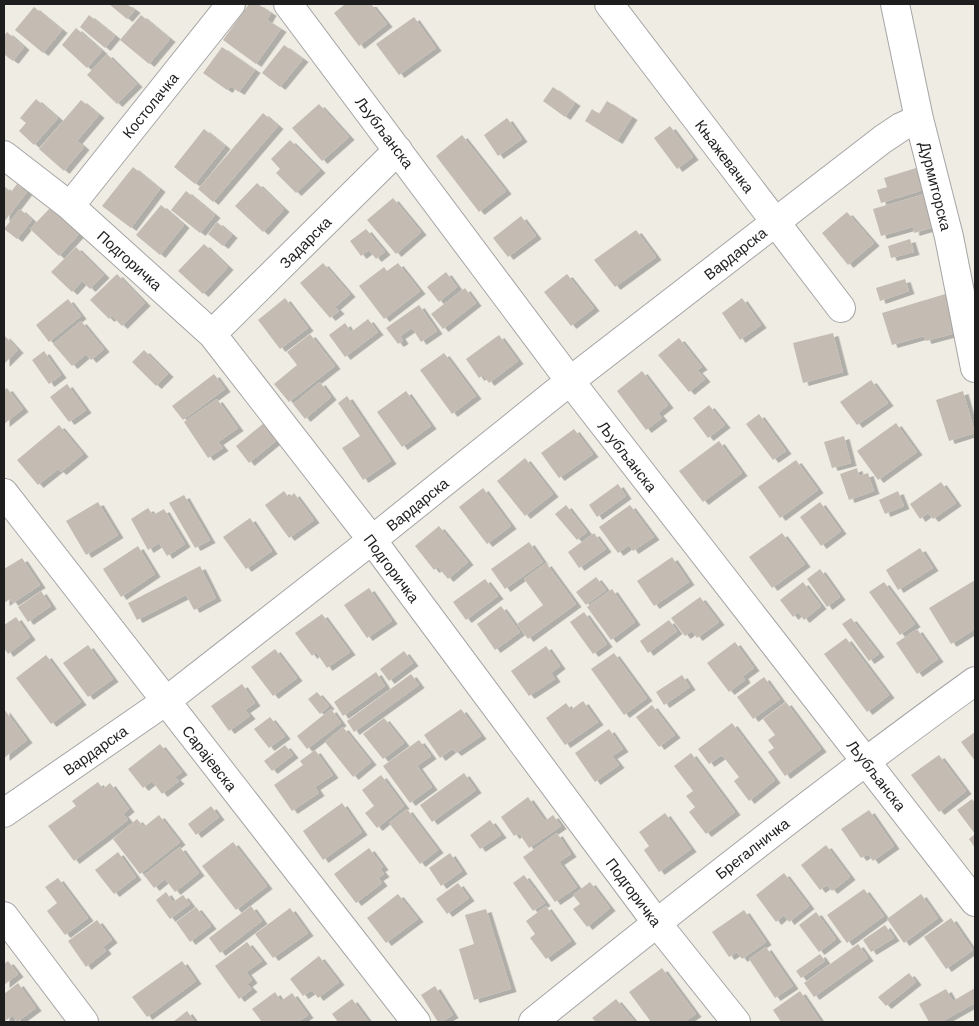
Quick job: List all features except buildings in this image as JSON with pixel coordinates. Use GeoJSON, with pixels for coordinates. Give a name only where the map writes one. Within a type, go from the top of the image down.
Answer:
{"type":"FeatureCollection","features":[{"type":"Feature","properties":{"kind":"street","name":"Костолачка"},"geometry":{"type":"LineString","coordinates":[[70,206],[231,4]]}},
{"type":"Feature","properties":{"kind":"street","name":"Љубљанска"},"geometry":{"type":"LineString","coordinates":[[288,4],[570,381],[975,902]]}},
{"type":"Feature","properties":{"kind":"street","name":"Књажевачка"},"geometry":{"type":"LineString","coordinates":[[609,4],[842,308]]}},
{"type":"Feature","properties":{"kind":"street","name":"Дурмиторска"},"geometry":{"type":"LineString","coordinates":[[895,4],[919,119],[949,237],[975,368]]}},
{"type":"Feature","properties":{"kind":"street","name":"Вардарска"},"geometry":{"type":"LineString","coordinates":[[4,813],[166,701],[372,540],[570,381],[883,139],[900,127],[919,119]]}},
{"type":"Feature","properties":{"kind":"street","name":"Задарска"},"geometry":{"type":"LineString","coordinates":[[212,334],[398,150]]}},
{"type":"Feature","properties":{"kind":"street","name":"Подгоричка"},"geometry":{"type":"LineString","coordinates":[[4,155],[70,206],[212,334],[372,540],[656,922],[736,1022]]}},
{"type":"Feature","properties":{"kind":"street","name":"Сарајевска"},"geometry":{"type":"LineString","coordinates":[[4,492],[416,1022]]}},
{"type":"Feature","properties":{"kind":"street","name":"Брегалничка"},"geometry":{"type":"LineString","coordinates":[[533,1022],[656,922],[865,761],[975,681]]}},
{"type":"Feature","properties":{"kind":"street"},"geometry":{"type":"LineString","coordinates":[[4,916],[84,1022]]}}]}
